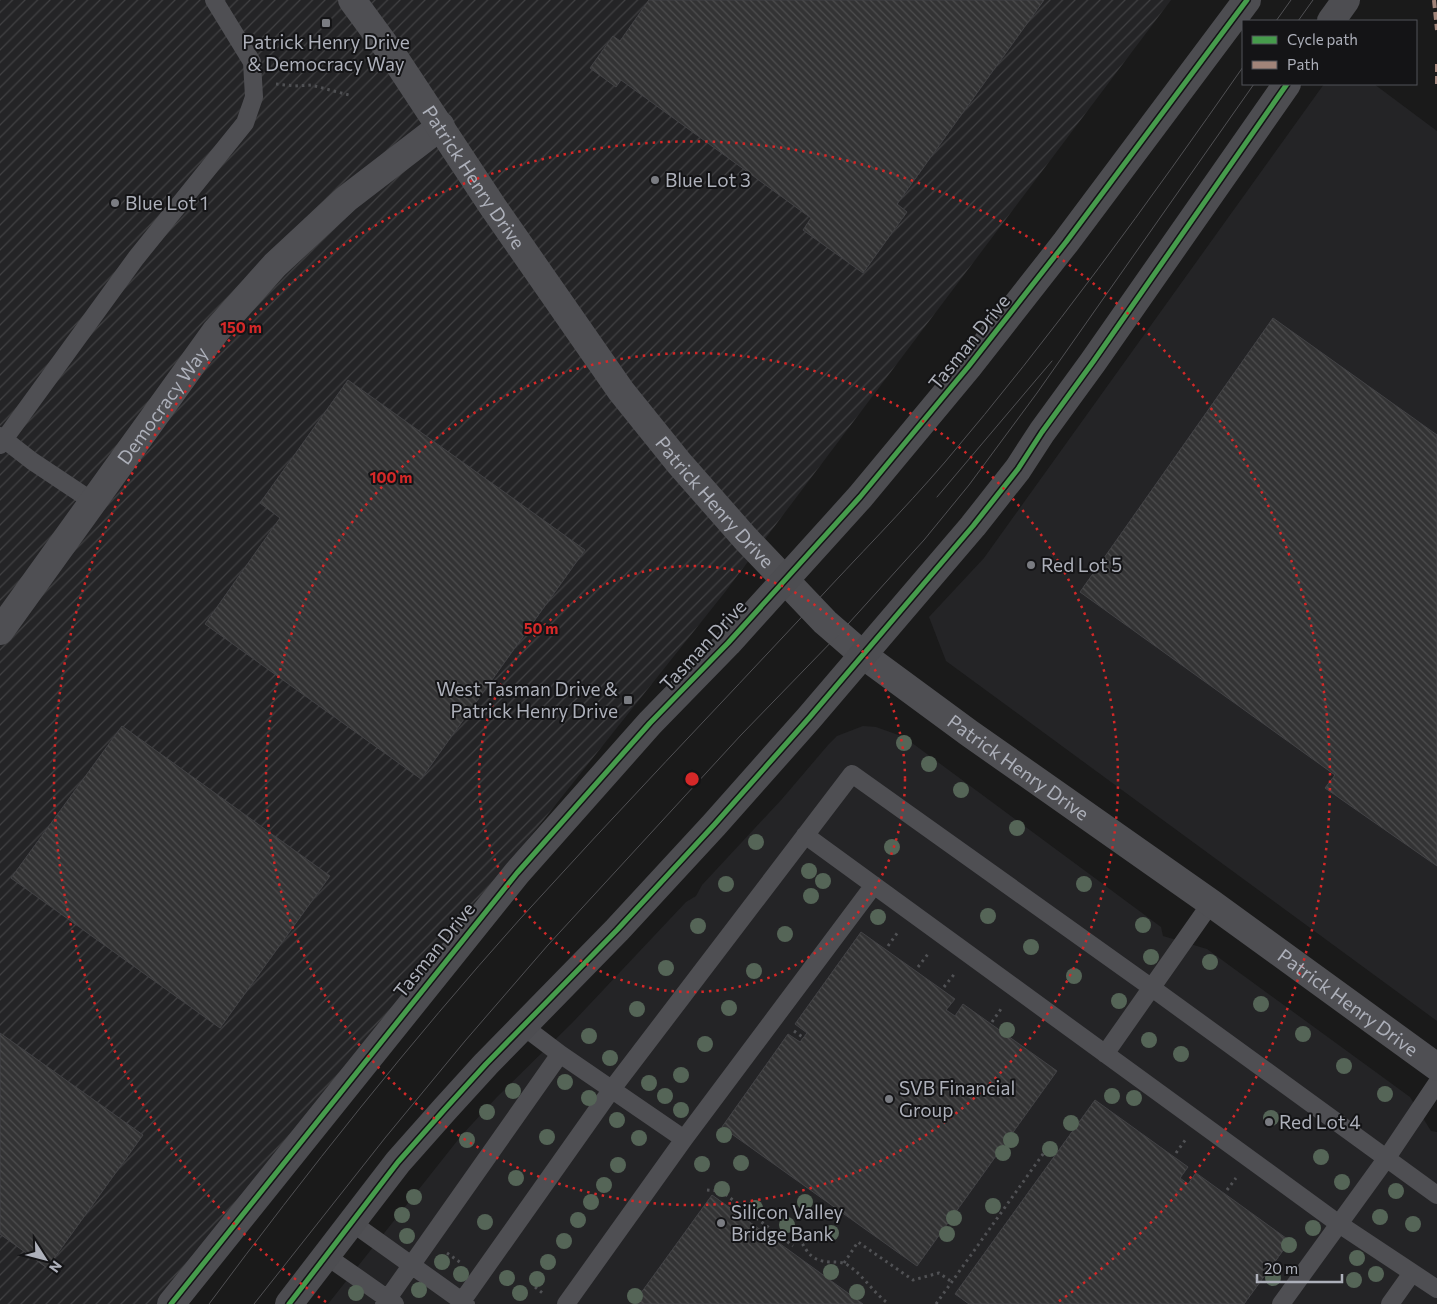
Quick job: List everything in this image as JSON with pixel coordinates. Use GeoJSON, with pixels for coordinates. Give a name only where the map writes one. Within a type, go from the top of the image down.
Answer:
{"type":"FeatureCollection","features":[{"type":"Feature","properties":{"kind":"main road","name":"Tasman Drive"},"geometry":{"type":"LineString","coordinates":[[171,1304],[450,954],[517,873],[630,744],[728,642],[860,497],[968,367],[1066,242],[1247,0]]}},
{"type":"Feature","properties":{"kind":"main road"},"geometry":{"type":"LineString","coordinates":[[1332,20],[1346,0]]}},
{"type":"Feature","properties":{"kind":"main road"},"geometry":{"type":"LineString","coordinates":[[289,1304],[398,1162],[445,1109],[708,832],[973,526],[1018,469],[1042,432],[1099,354],[1287,85]]}},
{"type":"Feature","properties":{"kind":"street","name":"Patrick Henry Drive"},"geometry":{"type":"LineString","coordinates":[[352,0],[441,126],[493,207],[621,390],[679,463],[784,580],[825,622],[863,655],[1032,779],[1211,903],[1437,1067]]}},
{"type":"Feature","properties":{"kind":"street","name":"Democracy Way"},"geometry":{"type":"LineString","coordinates":[[0,631],[216,331],[275,266],[346,199],[441,126]]}},
{"type":"Feature","properties":{"kind":"lane"},"geometry":{"type":"LineString","coordinates":[[92,501],[1,440],[136,258],[245,123],[254,97],[252,62],[214,0]]}},
{"type":"Feature","properties":{"kind":"lane"},"geometry":{"type":"LineString","coordinates":[[351,1222],[463,1303],[612,1089],[852,774],[1152,988],[1437,1195]]}},
{"type":"Feature","properties":{"kind":"lane"},"geometry":{"type":"LineString","coordinates":[[805,834],[1339,1224],[1437,1289]]}},
{"type":"Feature","properties":{"kind":"lane"},"geometry":{"type":"LineString","coordinates":[[566,1304],[684,1139],[874,885]]}},
{"type":"Feature","properties":{"kind":"lane"},"geometry":{"type":"LineString","coordinates":[[1105,1054],[1211,903]]}},
{"type":"Feature","properties":{"kind":"lane"},"geometry":{"type":"LineString","coordinates":[[523,1026],[560,1054],[684,1139]]}},
{"type":"Feature","properties":{"kind":"lane"},"geometry":{"type":"LineString","coordinates":[[325,1255],[389,1302],[412,1266],[560,1054]]}},
{"type":"Feature","properties":{"kind":"lane"},"geometry":{"type":"LineString","coordinates":[[1281,1304],[1386,1159],[1437,1083]]}},
{"type":"Feature","properties":{"kind":"lane"},"geometry":{"type":"LineString","coordinates":[[1390,1304],[1412,1273]]}},
{"type":"Feature","properties":{"kind":"path"},"geometry":{"type":"LineString","coordinates":[[253,80],[294,86],[311,85],[349,95]]}},
{"type":"Feature","properties":{"kind":"path"},"geometry":{"type":"LineString","coordinates":[[790,1028],[804,1038]]}},
{"type":"Feature","properties":{"kind":"path"},"geometry":{"type":"LineString","coordinates":[[939,1303],[1048,1147]]}},
{"type":"Feature","properties":{"kind":"path"},"geometry":{"type":"LineString","coordinates":[[707,1190],[721,1191],[793,1246]]}},
{"type":"Feature","properties":{"kind":"path"},"geometry":{"type":"LineString","coordinates":[[799,1238],[808,1254],[821,1261],[844,1263],[857,1272],[889,1304]]}},
{"type":"Feature","properties":{"kind":"path"},"geometry":{"type":"LineString","coordinates":[[844,1263],[858,1242],[912,1280],[940,1272],[952,1282]]}},
{"type":"Feature","properties":{"kind":"path"},"geometry":{"type":"LineString","coordinates":[[441,1249],[464,1265]]}},
{"type":"Feature","properties":{"kind":"shaded area"},"geometry":{"type":"Polygon","coordinates":[[[0,0],[1171,0],[725,592],[158,1304],[0,1304],[0,0]]]}},
{"type":"Feature","properties":{"kind":"shaded area"},"geometry":{"type":"Polygon","coordinates":[[[1323,85],[1375,85],[1437,131],[1437,1021],[946,661],[929,617],[984,558],[1323,85]]]}},
{"type":"Feature","properties":{"kind":"shaded area"},"geometry":{"type":"Polygon","coordinates":[[[863,726],[876,727],[904,737],[1161,927],[1163,936],[1207,949],[1410,1097],[1431,1131],[1437,1132],[1437,1304],[328,1304],[461,1136],[497,1097],[573,1022],[686,902],[696,896],[702,885],[782,799],[828,745],[837,736],[863,726]]]}},
{"type":"Feature","properties":{"kind":"building"},"geometry":{"type":"Polygon","coordinates":[[[649,0],[1044,0],[897,204],[907,212],[863,273],[803,230],[811,218],[621,80],[616,87],[590,68],[613,36],[620,41],[649,0]]]}},
{"type":"Feature","properties":{"kind":"building"},"geometry":{"type":"Polygon","coordinates":[[[1273,318],[1437,435],[1437,866],[1325,788],[1335,775],[1080,592],[1273,318]]]}},
{"type":"Feature","properties":{"kind":"building"},"geometry":{"type":"Polygon","coordinates":[[[348,380],[585,550],[421,779],[205,624],[280,518],[260,503],[348,380]]]}},
{"type":"Feature","properties":{"kind":"building"},"geometry":{"type":"Polygon","coordinates":[[[122,726],[330,876],[220,1028],[11,878],[122,726]]]}},
{"type":"Feature","properties":{"kind":"building","name":"SVB Financial Group"},"geometry":{"type":"Polygon","coordinates":[[[861,932],[955,999],[946,1010],[955,1016],[963,1004],[1057,1071],[917,1266],[722,1127],[788,1034],[800,1042],[807,1033],[795,1024],[861,932]]]}},
{"type":"Feature","properties":{"kind":"building"},"geometry":{"type":"Polygon","coordinates":[[[0,1033],[143,1135],[47,1268],[0,1234],[0,1033]]]}},
{"type":"Feature","properties":{"kind":"building"},"geometry":{"type":"Polygon","coordinates":[[[1095,1100],[1188,1167],[1180,1178],[1188,1184],[1196,1173],[1290,1241],[1244,1304],[969,1304],[955,1294],[1095,1100]]]}},
{"type":"Feature","properties":{"kind":"building","name":"Silicon Valley Bridge Bank"},"geometry":{"type":"Polygon","coordinates":[[[712,1195],[790,1251],[863,1304],[633,1304],[712,1195]]]}},
{"type":"Feature","properties":{"kind":"tram line"},"geometry":{"type":"LineString","coordinates":[[1277,20],[1291,0]]}},
{"type":"Feature","properties":{"kind":"tram line"},"geometry":{"type":"LineString","coordinates":[[1299,20],[1313,0]]}},
{"type":"Feature","properties":{"kind":"tram line"},"geometry":{"type":"LineString","coordinates":[[209,1304],[283,1205],[360,1108],[479,965],[592,840],[945,462],[1061,318],[1242,68]]}},
{"type":"Feature","properties":{"kind":"tram line"},"geometry":{"type":"LineString","coordinates":[[254,1304],[385,1138],[548,945],[741,735],[839,634],[924,540],[969,485],[1037,393],[1253,85]]}},
{"type":"Feature","properties":{"kind":"tram line"},"geometry":{"type":"LineString","coordinates":[[937,497],[1052,361]]}},
{"type":"Feature","properties":{"kind":"marked path"},"geometry":{"type":"LineString","coordinates":[[1434,0],[1437,30]]}},
{"type":"Feature","properties":{"kind":"marked path"},"geometry":{"type":"LineString","coordinates":[[1437,64],[1437,84]]}},
{"type":"Feature","properties":{"kind":"cycle path"},"geometry":{"type":"LineString","coordinates":[[171,1304],[517,873],[650,723],[728,643],[860,497],[968,367],[1066,242],[1247,0]]}},
{"type":"Feature","properties":{"kind":"cycle path"},"geometry":{"type":"LineString","coordinates":[[289,1304],[398,1162],[486,1064],[617,930],[714,825],[809,718],[973,526],[1018,469],[1042,432],[1286,85]]}},
{"type":"Feature","properties":{"kind":"place","name":"Patrick Henry Drive & Democracy Way"},"geometry":{"type":"Point","coordinates":[326,23]}},
{"type":"Feature","properties":{"kind":"place","name":"Blue Lot 3"},"geometry":{"type":"Point","coordinates":[655,180]}},
{"type":"Feature","properties":{"kind":"place","name":"Blue Lot 1"},"geometry":{"type":"Point","coordinates":[115,203]}},
{"type":"Feature","properties":{"kind":"place","name":"Red Lot 5"},"geometry":{"type":"Point","coordinates":[1031,565]}},
{"type":"Feature","properties":{"kind":"place","name":"West Tasman Drive & Patrick Henry Drive"},"geometry":{"type":"Point","coordinates":[628,700]}},
{"type":"Feature","properties":{"kind":"place","name":"SVB Financial Group"},"geometry":{"type":"Point","coordinates":[889,1099]}},
{"type":"Feature","properties":{"kind":"place","name":"Red Lot 4"},"geometry":{"type":"Point","coordinates":[1269,1122]}},
{"type":"Feature","properties":{"kind":"place","name":"Silicon Valley Bridge Bank"},"geometry":{"type":"Point","coordinates":[721,1223]}}]}
